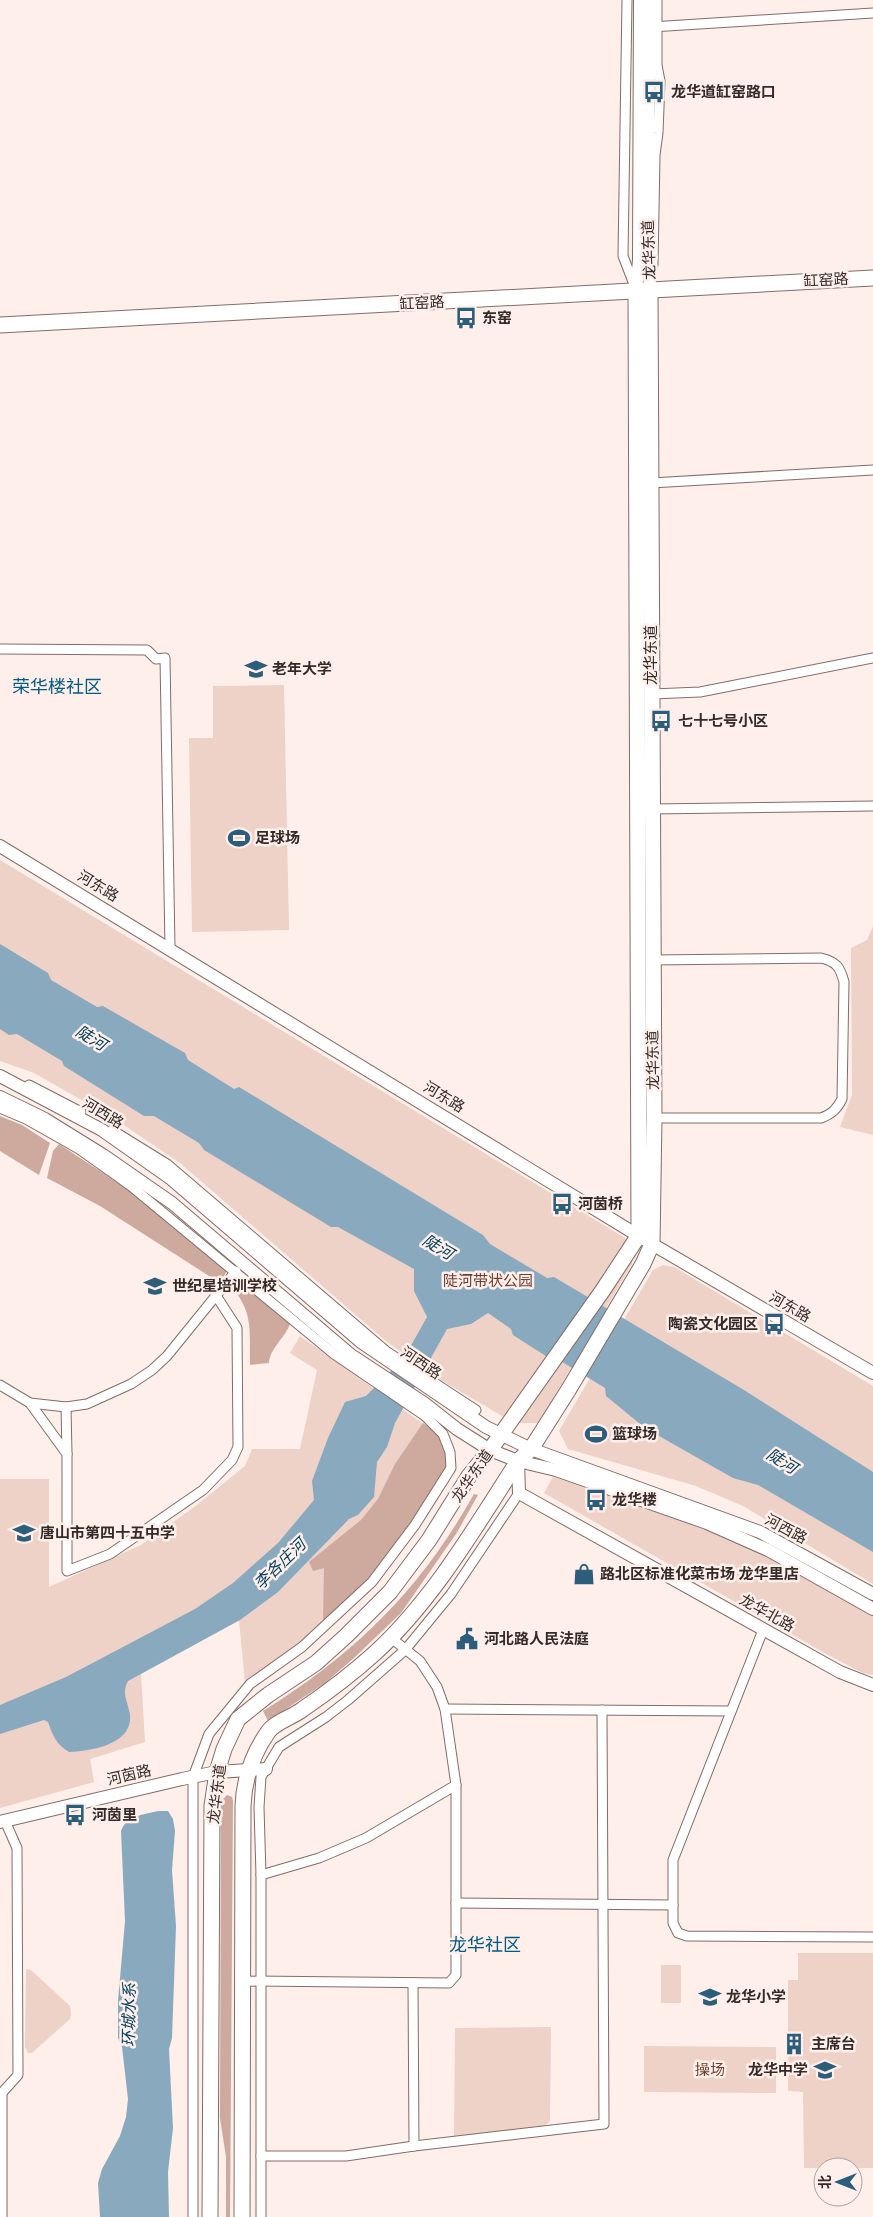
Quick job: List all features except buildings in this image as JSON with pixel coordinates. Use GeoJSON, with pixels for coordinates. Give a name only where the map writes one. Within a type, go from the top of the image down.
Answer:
{"type":"FeatureCollection","features":[{"type":"Feature","properties":{"kind":"main road","name":"龙华东道"},"geometry":{"type":"LineString","coordinates":[[640,0],[649,26]]}},
{"type":"Feature","properties":{"kind":"main road","name":"龙华东道"},"geometry":{"type":"LineString","coordinates":[[210,2217],[212,1806],[217,1772],[224,1749],[238,1719],[268,1695],[316,1663],[390,1592],[429,1540],[469,1476],[543,1376],[639,1235],[643,291],[647,259],[650,0]]}},
{"type":"Feature","properties":{"kind":"main road","name":"缸窑路"},"geometry":{"type":"LineString","coordinates":[[0,325],[873,278]]}},
{"type":"Feature","properties":{"kind":"main road","name":"龙华东道"},"geometry":{"type":"LineString","coordinates":[[242,2217],[243,1806],[244,1787],[248,1769],[269,1730],[302,1710],[375,1653],[452,1563],[518,1461],[531,1449],[570,1389],[652,1244],[654,1118],[651,483],[643,291]]}},
{"type":"Feature","properties":{"kind":"main road","name":"河东路"},"geometry":{"type":"LineString","coordinates":[[0,846],[170,948],[652,1244],[873,1374]]}},
{"type":"Feature","properties":{"kind":"main road","name":"河西路"},"geometry":{"type":"LineString","coordinates":[[0,1076],[102,1130],[170,1178],[360,1342],[385,1354],[432,1386],[479,1422],[531,1449],[760,1532],[873,1594]]}},
{"type":"Feature","properties":{"kind":"main road","name":"河西路"},"geometry":{"type":"LineString","coordinates":[[0,1097],[45,1119],[103,1155],[172,1203],[371,1374],[490,1450],[518,1461],[556,1470],[707,1524],[768,1550],[873,1609]]}},
{"type":"Feature","properties":{"kind":"main road"},"geometry":{"type":"LineString","coordinates":[[518,1461],[518,1493]]}},
{"type":"Feature","properties":{"kind":"main road","name":"龙华北路"},"geometry":{"type":"LineString","coordinates":[[518,1493],[850,1677],[873,1685]]}},
{"type":"Feature","properties":{"kind":"main road","name":"河茵路"},"geometry":{"type":"LineString","coordinates":[[3,1822],[192,1777],[217,1772],[266,1768]]}},
{"type":"Feature","properties":{"kind":"street"},"geometry":{"type":"LineString","coordinates":[[627,0],[623,256],[643,291]]}},
{"type":"Feature","properties":{"kind":"street"},"geometry":{"type":"LineString","coordinates":[[657,0],[649,26],[873,13]]}},
{"type":"Feature","properties":{"kind":"street"},"geometry":{"type":"LineString","coordinates":[[651,483],[873,470]]}},
{"type":"Feature","properties":{"kind":"street"},"geometry":{"type":"LineString","coordinates":[[0,649],[147,650],[156,659],[165,658],[170,948]]}},
{"type":"Feature","properties":{"kind":"street"},"geometry":{"type":"LineString","coordinates":[[652,694],[700,692],[873,658]]}},
{"type":"Feature","properties":{"kind":"street"},"geometry":{"type":"LineString","coordinates":[[652,809],[873,806]]}},
{"type":"Feature","properties":{"kind":"street"},"geometry":{"type":"LineString","coordinates":[[652,960],[821,958],[833,961],[840,967],[844,982],[842,1099],[838,1108],[830,1114],[821,1118],[654,1118]]}},
{"type":"Feature","properties":{"kind":"street"},"geometry":{"type":"LineString","coordinates":[[0,1071],[50,1095],[166,1164],[385,1354]]}},
{"type":"Feature","properties":{"kind":"street"},"geometry":{"type":"LineString","coordinates":[[0,1108],[26,1119],[79,1149],[131,1186],[334,1354],[371,1374]]}},
{"type":"Feature","properties":{"kind":"street"},"geometry":{"type":"LineString","coordinates":[[0,1385],[30,1402],[66,1407],[87,1404],[131,1384],[152,1370],[167,1356],[215,1294],[236,1271]]}},
{"type":"Feature","properties":{"kind":"street"},"geometry":{"type":"LineString","coordinates":[[66,1407],[68,1570],[110,1554],[154,1525],[203,1490],[232,1460],[238,1447],[237,1328],[215,1294]]}},
{"type":"Feature","properties":{"kind":"street"},"geometry":{"type":"LineString","coordinates":[[432,1386],[476,1410]]}},
{"type":"Feature","properties":{"kind":"street"},"geometry":{"type":"LineString","coordinates":[[30,1402],[67,1454]]}},
{"type":"Feature","properties":{"kind":"street"},"geometry":{"type":"LineString","coordinates":[[193,2217],[192,1777],[209,1734],[250,1684],[302,1647],[330,1623],[372,1582],[415,1525],[450,1468],[450,1452],[443,1434],[425,1410]]}},
{"type":"Feature","properties":{"kind":"street"},"geometry":{"type":"LineString","coordinates":[[261,2217],[261,1875],[259,1807],[261,1777],[279,1747],[348,1700],[405,1650],[456,1587],[518,1493]]}},
{"type":"Feature","properties":{"kind":"street"},"geometry":{"type":"LineString","coordinates":[[764,1630],[673,1860],[673,1924],[678,1933],[687,1936],[873,1936]]}},
{"type":"Feature","properties":{"kind":"street"},"geometry":{"type":"LineString","coordinates":[[243,1981],[449,1982],[456,1974],[456,1785],[445,1709],[437,1687],[420,1661],[390,1637]]}},
{"type":"Feature","properties":{"kind":"street"},"geometry":{"type":"LineString","coordinates":[[445,1709],[731,1711]]}},
{"type":"Feature","properties":{"kind":"street"},"geometry":{"type":"LineString","coordinates":[[261,2156],[346,2156],[414,2146],[604,2124],[602,1710]]}},
{"type":"Feature","properties":{"kind":"street"},"geometry":{"type":"LineString","coordinates":[[261,1875],[319,1858],[366,1838],[456,1785]]}},
{"type":"Feature","properties":{"kind":"street"},"geometry":{"type":"LineString","coordinates":[[2,2217],[1,2095],[18,2075],[17,1848],[3,1822]]}},
{"type":"Feature","properties":{"kind":"street"},"geometry":{"type":"LineString","coordinates":[[456,1903],[673,1905]]}},
{"type":"Feature","properties":{"kind":"street"},"geometry":{"type":"LineString","coordinates":[[413,1983],[414,2146]]}},
{"type":"Feature","properties":{"kind":"green space"},"geometry":{"type":"Polygon","coordinates":[[[284,685],[289,930],[192,932],[189,738],[213,738],[213,686],[284,685]]]}},
{"type":"Feature","properties":{"kind":"green space","name":"陡河带状公园"},"geometry":{"type":"Polygon","coordinates":[[[0,860],[625,1238],[633,1251],[632,1264],[539,1423],[514,1423],[441,1380],[386,1341],[180,1163],[115,1119],[34,1073],[0,1061],[0,860]]]}},
{"type":"Feature","properties":{"kind":"green space"},"geometry":{"type":"Polygon","coordinates":[[[873,926],[873,1135],[840,1127],[852,1095],[851,948],[867,940],[873,926]]]}},
{"type":"Feature","properties":{"kind":"green space"},"geometry":{"type":"Polygon","coordinates":[[[663,1265],[674,1267],[873,1386],[873,1584],[743,1506],[696,1486],[568,1449],[559,1431],[653,1270],[663,1265]]]}},
{"type":"Feature","properties":{"kind":"green space"},"geometry":{"type":"Polygon","coordinates":[[[300,1336],[443,1438],[392,1553],[297,1648],[245,1683],[239,1620],[141,1674],[145,1742],[90,1759],[94,1782],[0,1808],[0,1479],[49,1479],[49,1587],[141,1545],[197,1505],[245,1466],[252,1449],[300,1449],[317,1370],[290,1353],[300,1336]]]}},
{"type":"Feature","properties":{"kind":"green space"},"geometry":{"type":"Polygon","coordinates":[[[554,1475],[698,1523],[754,1548],[873,1616],[873,1675],[863,1673],[828,1655],[544,1493],[554,1475]]]}},
{"type":"Feature","properties":{"kind":"green space"},"geometry":{"type":"Polygon","coordinates":[[[798,1953],[873,1953],[873,2168],[863,2168],[863,2157],[813,2157],[813,2168],[804,2168],[803,2092],[788,2091],[788,1980],[798,1980],[798,1953]]]}},
{"type":"Feature","properties":{"kind":"green space"},"geometry":{"type":"Polygon","coordinates":[[[661,1965],[681,1965],[681,2003],[661,2003],[661,1965]]]}},
{"type":"Feature","properties":{"kind":"green space"},"geometry":{"type":"Polygon","coordinates":[[[26,1969],[31,1970],[70,2006],[71,2014],[70,2019],[32,2053],[28,2053],[25,2047],[26,1969]]]}},
{"type":"Feature","properties":{"kind":"green space"},"geometry":{"type":"Polygon","coordinates":[[[551,2027],[550,2121],[543,2127],[454,2136],[455,2028],[551,2027]]]}},
{"type":"Feature","properties":{"kind":"green space","name":"操场"},"geometry":{"type":"Polygon","coordinates":[[[644,2046],[776,2047],[776,2093],[644,2092],[644,2046]]]}},
{"type":"Feature","properties":{"kind":"shaded area"},"geometry":{"type":"Polygon","coordinates":[[[0,1116],[22,1125],[50,1143],[39,1175],[0,1151],[0,1116]]]}},
{"type":"Feature","properties":{"kind":"shaded area"},"geometry":{"type":"Polygon","coordinates":[[[59,1144],[130,1191],[227,1271],[220,1283],[100,1206],[47,1178],[53,1151],[59,1144]]]}},
{"type":"Feature","properties":{"kind":"shaded area"},"geometry":{"type":"Polygon","coordinates":[[[241,1283],[290,1324],[272,1353],[269,1363],[250,1365],[248,1317],[235,1291],[241,1283]]]}},
{"type":"Feature","properties":{"kind":"shaded area"},"geometry":{"type":"Polygon","coordinates":[[[423,1423],[443,1438],[447,1465],[422,1508],[392,1553],[364,1586],[323,1623],[324,1568],[313,1571],[309,1562],[361,1520],[378,1499],[395,1464],[423,1423]]]}},
{"type":"Feature","properties":{"kind":"shaded area"},"geometry":{"type":"Polygon","coordinates":[[[474,1494],[478,1495],[456,1534],[401,1613],[325,1683],[268,1721],[263,1711],[327,1666],[383,1617],[432,1560],[474,1494]]]}},
{"type":"Feature","properties":{"kind":"shaded area"},"geometry":{"type":"Polygon","coordinates":[[[227,1795],[232,1797],[233,1801],[230,2217],[226,2217],[226,2157],[220,2118],[221,1801],[227,1795]]]}},
{"type":"Feature","properties":{"kind":"water"},"geometry":{"type":"Polygon","coordinates":[[[0,944],[48,973],[51,980],[97,1007],[103,1006],[185,1053],[188,1060],[234,1089],[239,1087],[483,1235],[490,1244],[547,1278],[554,1277],[744,1390],[873,1472],[873,1552],[758,1485],[733,1478],[645,1428],[606,1396],[605,1388],[559,1360],[552,1360],[513,1335],[511,1329],[488,1313],[471,1324],[447,1329],[395,1423],[387,1447],[377,1462],[374,1497],[358,1515],[349,1519],[278,1592],[240,1620],[128,1681],[125,1694],[130,1715],[129,1725],[125,1733],[118,1739],[99,1748],[69,1752],[58,1743],[53,1736],[48,1722],[44,1720],[0,1734],[0,1705],[66,1677],[195,1609],[233,1583],[278,1543],[314,1500],[312,1481],[328,1438],[345,1402],[366,1396],[404,1358],[427,1317],[414,1291],[414,1269],[338,1227],[331,1227],[204,1150],[199,1143],[154,1116],[144,1116],[64,1066],[62,1061],[17,1034],[9,1035],[0,1029],[0,944]]]}},
{"type":"Feature","properties":{"kind":"water","name":"环城水系"},"geometry":{"type":"Polygon","coordinates":[[[158,1811],[168,1811],[173,1819],[175,1831],[172,1870],[176,1926],[172,2038],[169,2049],[173,2128],[168,2172],[169,2217],[100,2217],[98,2183],[102,2169],[120,2136],[126,2117],[128,2099],[122,2047],[118,2038],[118,2001],[125,1921],[121,1831],[131,1819],[158,1811]]]}},
{"type":"Feature","properties":{"kind":"place","name":"龙华道缸窑路口"},"geometry":{"type":"Point","coordinates":[654,92]}},
{"type":"Feature","properties":{"kind":"place","name":"东窑"},"geometry":{"type":"Point","coordinates":[466,318]}},
{"type":"Feature","properties":{"kind":"place","name":"老年大学"},"geometry":{"type":"Point","coordinates":[256,669]}},
{"type":"Feature","properties":{"kind":"place","name":"七十七号小区"},"geometry":{"type":"Point","coordinates":[661,721]}},
{"type":"Feature","properties":{"kind":"place","name":"足球场"},"geometry":{"type":"Point","coordinates":[239,838]}},
{"type":"Feature","properties":{"kind":"place","name":"河茵桥"},"geometry":{"type":"Point","coordinates":[562,1204]}},
{"type":"Feature","properties":{"kind":"place","name":"世纪星培训学校"},"geometry":{"type":"Point","coordinates":[155,1286]}},
{"type":"Feature","properties":{"kind":"place","name":"陶瓷文化园区"},"geometry":{"type":"Point","coordinates":[774,1324]}},
{"type":"Feature","properties":{"kind":"place","name":"篮球场"},"geometry":{"type":"Point","coordinates":[596,1434]}},
{"type":"Feature","properties":{"kind":"place","name":"龙华楼"},"geometry":{"type":"Point","coordinates":[596,1500]}},
{"type":"Feature","properties":{"kind":"place","name":"唐山市第四十五中学"},"geometry":{"type":"Point","coordinates":[24,1533]}},
{"type":"Feature","properties":{"kind":"place","name":"路北区标准化菜市场 龙华里店"},"geometry":{"type":"Point","coordinates":[584,1574]}},
{"type":"Feature","properties":{"kind":"place","name":"河北路人民法庭"},"geometry":{"type":"Point","coordinates":[467,1639]}},
{"type":"Feature","properties":{"kind":"place","name":"河茵里"},"geometry":{"type":"Point","coordinates":[75,1815]}},
{"type":"Feature","properties":{"kind":"place","name":"龙华小学"},"geometry":{"type":"Point","coordinates":[710,1997]}},
{"type":"Feature","properties":{"kind":"place","name":"主席台"},"geometry":{"type":"Point","coordinates":[794,2044]}},
{"type":"Feature","properties":{"kind":"place","name":"龙华中学"},"geometry":{"type":"Point","coordinates":[825,2070]}},
{"type":"Feature","properties":{"kind":"district","name":"荣华楼社区"},"geometry":{"type":"Point","coordinates":[57,687]}},
{"type":"Feature","properties":{"kind":"district","name":"龙华社区"},"geometry":{"type":"Point","coordinates":[485,1945]}},
{"type":"Feature","properties":{"kind":"water label","name":"陡河"},"geometry":{"type":"Point","coordinates":[91,1038]}},
{"type":"Feature","properties":{"kind":"water label","name":"陡河"},"geometry":{"type":"Point","coordinates":[438,1247]}},
{"type":"Feature","properties":{"kind":"water label","name":"陡河"},"geometry":{"type":"Point","coordinates":[782,1461]}},
{"type":"Feature","properties":{"kind":"water label","name":"李各庄河"},"geometry":{"type":"Point","coordinates":[280,1564]}}]}
